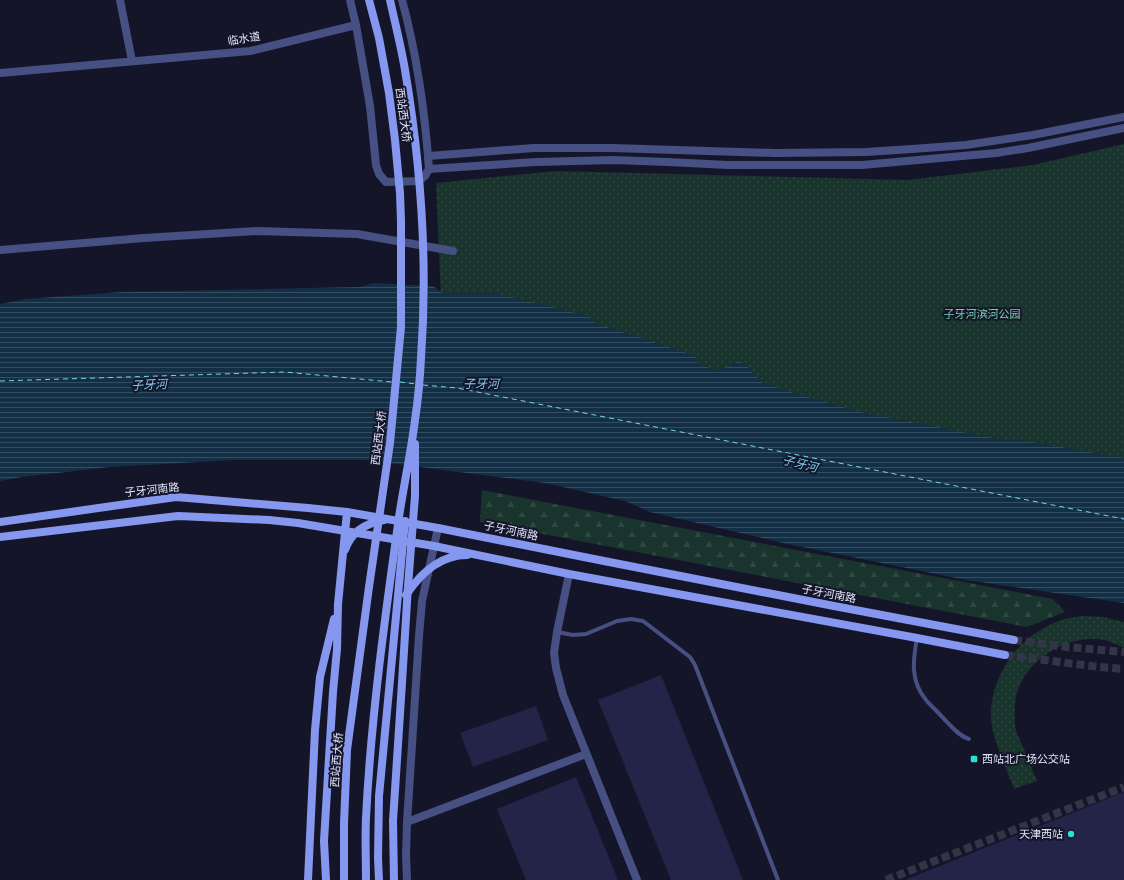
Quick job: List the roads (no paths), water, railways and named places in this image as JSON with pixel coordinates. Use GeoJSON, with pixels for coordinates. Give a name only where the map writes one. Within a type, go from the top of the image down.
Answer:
{"type":"FeatureCollection","features":[{"type":"Feature","properties":{"kind":"main road","name":"西站西大桥"},"geometry":{"type":"LineString","coordinates":[[344,880],[344,824],[347,750],[390,443],[401,327],[402,221],[397,155],[389,93],[379,38],[369,0]]}},
{"type":"Feature","properties":{"kind":"main road","name":"西站西大桥"},"geometry":{"type":"LineString","coordinates":[[366,880],[366,820],[376,693],[401,502],[415,420],[421,358],[423,311],[424,268],[420,187],[406,75],[390,0]]}},
{"type":"Feature","properties":{"kind":"main road"},"geometry":{"type":"LineString","coordinates":[[394,880],[392,821],[415,496],[415,420]]}},
{"type":"Feature","properties":{"kind":"main road","name":"子牙河南路"},"geometry":{"type":"LineString","coordinates":[[0,522],[176,497],[347,512],[405,521],[1014,640]]}},
{"type":"Feature","properties":{"kind":"main road"},"geometry":{"type":"LineString","coordinates":[[326,880],[324,841],[337,649],[338,604],[344,530],[347,512]]}},
{"type":"Feature","properties":{"kind":"main road"},"geometry":{"type":"LineString","coordinates":[[0,537],[178,516],[269,520],[298,523],[403,540],[569,574],[1006,655]]}},
{"type":"Feature","properties":{"kind":"main road"},"geometry":{"type":"LineString","coordinates":[[342,560],[347,544],[356,532],[366,525],[393,520]]}},
{"type":"Feature","properties":{"kind":"main road"},"geometry":{"type":"LineString","coordinates":[[379,880],[379,796],[398,610],[405,521]]}},
{"type":"Feature","properties":{"kind":"main road"},"geometry":{"type":"LineString","coordinates":[[398,610],[412,585],[438,562],[453,556],[479,555]]}},
{"type":"Feature","properties":{"kind":"main road"},"geometry":{"type":"LineString","coordinates":[[308,880],[315,730],[320,677],[338,604]]}},
{"type":"Feature","properties":{"kind":"street"},"geometry":{"type":"LineString","coordinates":[[120,0],[132,61]]}},
{"type":"Feature","properties":{"kind":"street"},"geometry":{"type":"LineString","coordinates":[[350,0],[356,25],[370,106],[376,165],[379,174],[386,182],[419,181],[430,170],[536,162],[613,160],[728,165],[862,165],[996,153],[1028,148],[1124,128]]}},
{"type":"Feature","properties":{"kind":"street"},"geometry":{"type":"LineString","coordinates":[[402,0],[408,22],[423,104],[430,170]]}},
{"type":"Feature","properties":{"kind":"street","name":"临水道"},"geometry":{"type":"LineString","coordinates":[[0,73],[250,51],[356,25]]}},
{"type":"Feature","properties":{"kind":"street"},"geometry":{"type":"LineString","coordinates":[[428,156],[542,148],[612,148],[775,153],[889,151],[966,144],[1026,136],[1124,117]]}},
{"type":"Feature","properties":{"kind":"street"},"geometry":{"type":"LineString","coordinates":[[0,250],[144,238],[256,231],[357,234],[453,251]]}},
{"type":"Feature","properties":{"kind":"street"},"geometry":{"type":"LineString","coordinates":[[407,880],[407,822],[419,636],[422,602],[438,528]]}},
{"type":"Feature","properties":{"kind":"street"},"geometry":{"type":"LineString","coordinates":[[569,574],[554,653],[556,668],[563,695],[637,880]]}},
{"type":"Feature","properties":{"kind":"street"},"geometry":{"type":"LineString","coordinates":[[407,822],[586,754]]}},
{"type":"Feature","properties":{"kind":"lane"},"geometry":{"type":"LineString","coordinates":[[557,632],[573,636],[586,634],[617,621],[631,619],[643,621],[690,657],[695,665],[778,880]]}},
{"type":"Feature","properties":{"kind":"lane"},"geometry":{"type":"LineString","coordinates":[[917,638],[913,665],[918,687],[925,699],[959,734],[969,739]]}},
{"type":"Feature","properties":{"kind":"water","name":"子牙河"},"geometry":{"type":"Polygon","coordinates":[[[374,283],[433,286],[442,293],[494,293],[588,316],[595,323],[696,356],[695,363],[715,370],[728,367],[740,360],[763,383],[860,412],[993,438],[1019,440],[1124,458],[1124,603],[966,580],[783,543],[650,512],[625,501],[545,483],[365,460],[233,460],[110,467],[0,481],[0,304],[26,299],[122,292],[359,287],[374,283]]]}},
{"type":"Feature","properties":{"kind":"tunnel"},"geometry":{"type":"LineString","coordinates":[[1014,640],[1067,647],[1124,652]]}},
{"type":"Feature","properties":{"kind":"tunnel"},"geometry":{"type":"LineString","coordinates":[[1005,655],[1124,669]]}},
{"type":"Feature","properties":{"kind":"tunnel"},"geometry":{"type":"LineString","coordinates":[[886,880],[1124,787]]}},
{"type":"Feature","properties":{"kind":"place","name":"西站北广场公交站"},"geometry":{"type":"Point","coordinates":[974,759]}},
{"type":"Feature","properties":{"kind":"place","name":"天津西站"},"geometry":{"type":"Point","coordinates":[1071,834]}},
{"type":"Feature","properties":{"kind":"park label","name":"子牙河滨河公园"},"geometry":{"type":"Point","coordinates":[982,314]}}]}
